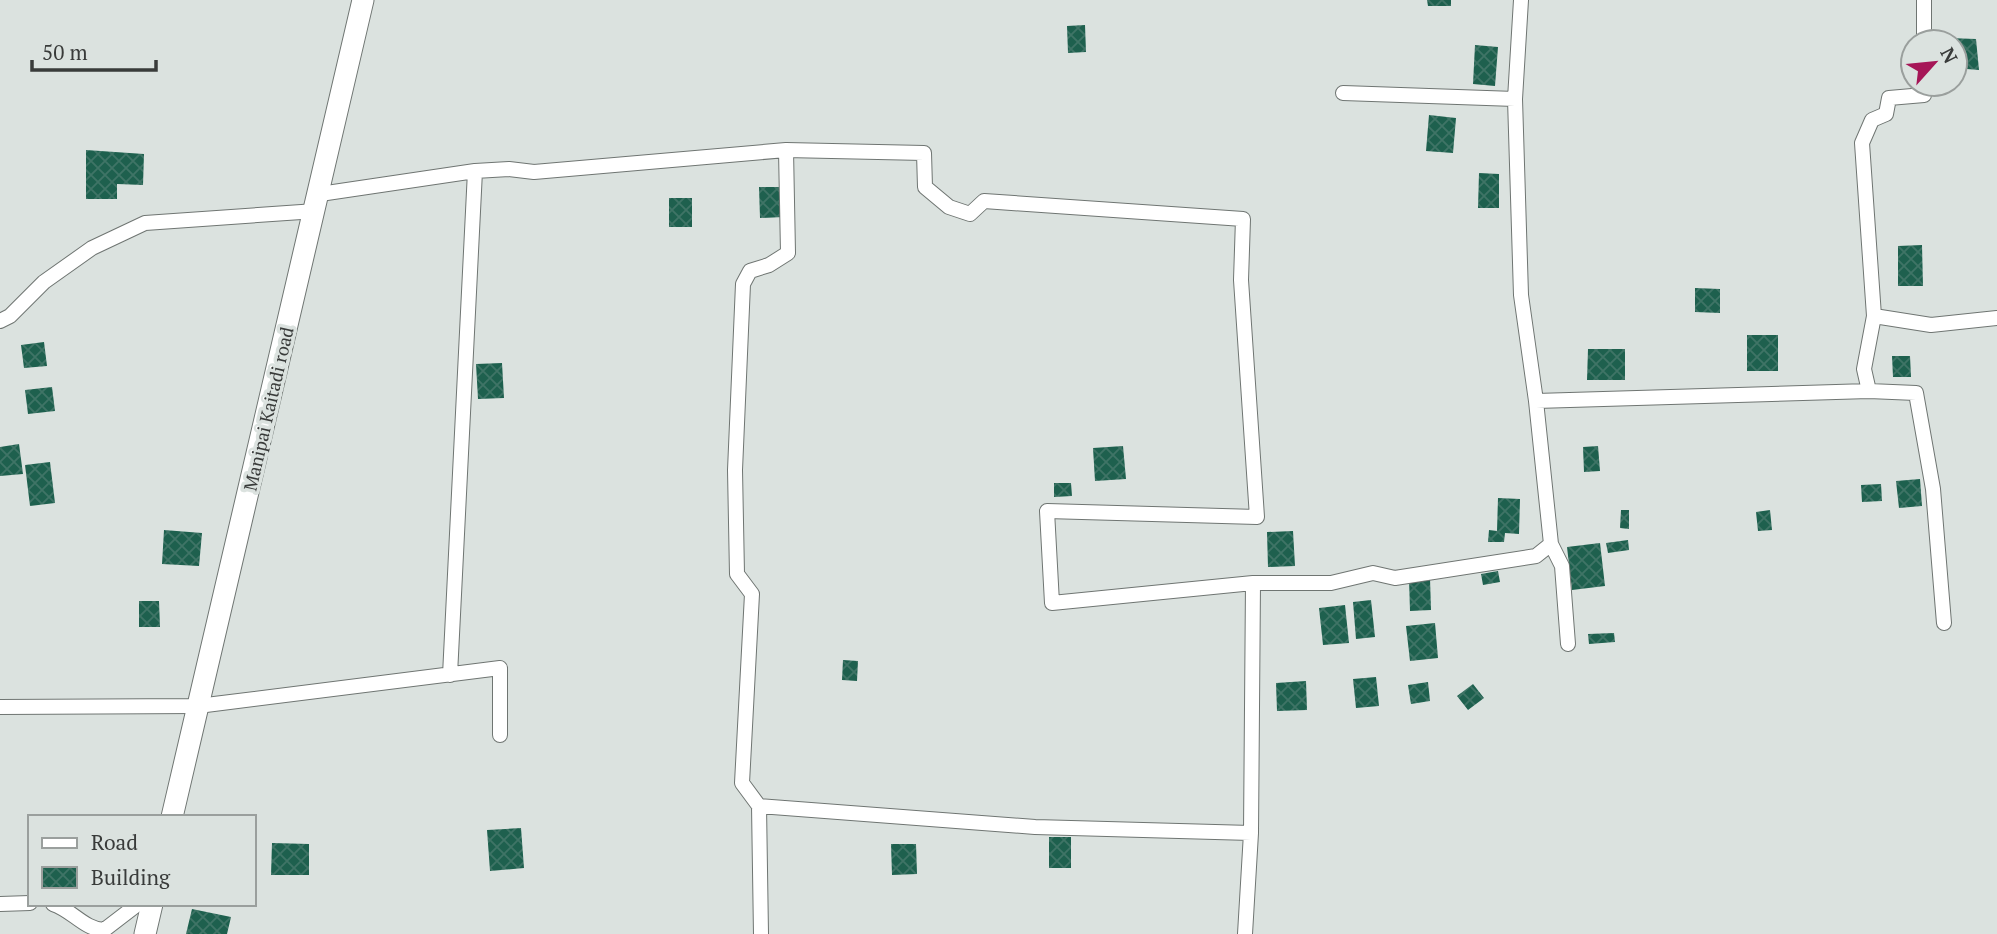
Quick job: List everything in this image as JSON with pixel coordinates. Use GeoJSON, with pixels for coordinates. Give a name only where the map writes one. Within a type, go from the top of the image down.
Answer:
{"type":"FeatureCollection","features":[{"type":"Feature","properties":{"kind":"main road","name":"Manipai Kaitadi road"},"geometry":{"type":"LineString","coordinates":[[172,815],[318,203],[363,0]]}},
{"type":"Feature","properties":{"kind":"main road"},"geometry":{"type":"LineString","coordinates":[[145,934],[152,906]]}},
{"type":"Feature","properties":{"kind":"street"},"geometry":{"type":"LineString","coordinates":[[1521,0],[1516,99],[1521,295],[1536,401],[1551,544],[1562,566],[1568,644]]}},
{"type":"Feature","properties":{"kind":"street"},"geometry":{"type":"LineString","coordinates":[[1924,0],[1924,28]]}},
{"type":"Feature","properties":{"kind":"street"},"geometry":{"type":"LineString","coordinates":[[1343,93],[1516,99]]}},
{"type":"Feature","properties":{"kind":"street"},"geometry":{"type":"LineString","coordinates":[[1869,391],[1864,369],[1874,316],[1862,143],[1872,120],[1886,114],[1889,98],[1899,97]]}},
{"type":"Feature","properties":{"kind":"street"},"geometry":{"type":"LineString","coordinates":[[0,321],[10,316],[44,282],[92,248],[145,223],[318,203],[475,171],[509,169],[534,173],[786,150],[924,153],[925,187],[949,207],[970,214],[984,201],[1243,219],[1241,280],[1257,517],[1047,511],[1052,603],[1253,583],[1331,583],[1373,573],[1395,578],[1536,556],[1551,544]]}},
{"type":"Feature","properties":{"kind":"street"},"geometry":{"type":"LineString","coordinates":[[761,934],[759,806],[742,783],[752,594],[737,574],[735,470],[743,284],[750,271],[769,265],[788,253],[786,150]]}},
{"type":"Feature","properties":{"kind":"street"},"geometry":{"type":"LineString","coordinates":[[450,675],[475,171]]}},
{"type":"Feature","properties":{"kind":"street"},"geometry":{"type":"LineString","coordinates":[[1874,316],[1931,324],[1997,318]]}},
{"type":"Feature","properties":{"kind":"street"},"geometry":{"type":"LineString","coordinates":[[1536,401],[1869,391],[1916,393],[1933,489],[1944,623]]}},
{"type":"Feature","properties":{"kind":"street"},"geometry":{"type":"LineString","coordinates":[[1245,934],[1251,833],[1253,583]]}},
{"type":"Feature","properties":{"kind":"street"},"geometry":{"type":"LineString","coordinates":[[0,707],[198,706],[500,668],[500,735]]}},
{"type":"Feature","properties":{"kind":"street"},"geometry":{"type":"LineString","coordinates":[[759,806],[1035,827],[1251,833]]}},
{"type":"Feature","properties":{"kind":"street"},"geometry":{"type":"LineString","coordinates":[[0,904],[28,903]]}},
{"type":"Feature","properties":{"kind":"street"},"geometry":{"type":"LineString","coordinates":[[59,906],[94,930],[104,930],[135,906]]}},
{"type":"Feature","properties":{"kind":"building"},"geometry":{"type":"Polygon","coordinates":[[[1427,0],[1451,0],[1451,6],[1428,6],[1427,0]]]}},
{"type":"Feature","properties":{"kind":"building"},"geometry":{"type":"Polygon","coordinates":[[[1085,25],[1086,52],[1068,53],[1067,26],[1085,25]]]}},
{"type":"Feature","properties":{"kind":"building"},"geometry":{"type":"Polygon","coordinates":[[[1969,39],[1976,39],[1979,70],[1969,69],[1969,39]]]}},
{"type":"Feature","properties":{"kind":"building"},"geometry":{"type":"Polygon","coordinates":[[[1475,45],[1498,47],[1495,86],[1473,84],[1475,45]]]}},
{"type":"Feature","properties":{"kind":"building"},"geometry":{"type":"Polygon","coordinates":[[[1429,115],[1456,118],[1453,153],[1426,151],[1429,115]]]}},
{"type":"Feature","properties":{"kind":"building"},"geometry":{"type":"Polygon","coordinates":[[[86,150],[144,154],[143,185],[117,184],[117,199],[86,199],[86,150]]]}},
{"type":"Feature","properties":{"kind":"building"},"geometry":{"type":"Polygon","coordinates":[[[1479,173],[1499,174],[1499,208],[1478,208],[1479,173]]]}},
{"type":"Feature","properties":{"kind":"building"},"geometry":{"type":"Polygon","coordinates":[[[759,187],[783,187],[784,217],[760,218],[759,187]]]}},
{"type":"Feature","properties":{"kind":"building"},"geometry":{"type":"Polygon","coordinates":[[[669,198],[692,198],[692,227],[669,227],[669,198]]]}},
{"type":"Feature","properties":{"kind":"building"},"geometry":{"type":"Polygon","coordinates":[[[1922,245],[1923,286],[1898,286],[1898,246],[1922,245]]]}},
{"type":"Feature","properties":{"kind":"building"},"geometry":{"type":"Polygon","coordinates":[[[1695,288],[1720,289],[1720,313],[1695,312],[1695,288]]]}},
{"type":"Feature","properties":{"kind":"building"},"geometry":{"type":"Polygon","coordinates":[[[1747,335],[1778,335],[1778,371],[1747,371],[1747,335]]]}},
{"type":"Feature","properties":{"kind":"building"},"geometry":{"type":"Polygon","coordinates":[[[44,342],[47,366],[24,368],[21,345],[44,342]]]}},
{"type":"Feature","properties":{"kind":"building"},"geometry":{"type":"Polygon","coordinates":[[[1588,349],[1625,349],[1625,380],[1587,380],[1588,349]]]}},
{"type":"Feature","properties":{"kind":"building"},"geometry":{"type":"Polygon","coordinates":[[[1892,356],[1910,356],[1911,377],[1893,377],[1892,356]]]}},
{"type":"Feature","properties":{"kind":"building"},"geometry":{"type":"Polygon","coordinates":[[[502,363],[504,398],[478,399],[476,364],[502,363]]]}},
{"type":"Feature","properties":{"kind":"building"},"geometry":{"type":"Polygon","coordinates":[[[52,387],[55,411],[28,414],[25,390],[52,387]]]}},
{"type":"Feature","properties":{"kind":"building"},"geometry":{"type":"Polygon","coordinates":[[[19,444],[23,474],[0,476],[0,447],[19,444]]]}},
{"type":"Feature","properties":{"kind":"building"},"geometry":{"type":"Polygon","coordinates":[[[1123,446],[1126,479],[1095,481],[1093,448],[1123,446]]]}},
{"type":"Feature","properties":{"kind":"building"},"geometry":{"type":"Polygon","coordinates":[[[1598,446],[1600,471],[1584,472],[1583,447],[1598,446]]]}},
{"type":"Feature","properties":{"kind":"building"},"geometry":{"type":"Polygon","coordinates":[[[50,462],[55,503],[30,506],[25,465],[50,462]]]}},
{"type":"Feature","properties":{"kind":"building"},"geometry":{"type":"Polygon","coordinates":[[[1920,479],[1922,506],[1899,508],[1896,481],[1920,479]]]}},
{"type":"Feature","properties":{"kind":"building"},"geometry":{"type":"Polygon","coordinates":[[[1054,483],[1071,483],[1072,496],[1054,497],[1054,483]]]}},
{"type":"Feature","properties":{"kind":"building"},"geometry":{"type":"Polygon","coordinates":[[[1881,484],[1882,501],[1862,502],[1861,485],[1881,484]]]}},
{"type":"Feature","properties":{"kind":"building"},"geometry":{"type":"Polygon","coordinates":[[[1498,498],[1520,499],[1519,534],[1505,533],[1504,542],[1488,542],[1489,530],[1497,531],[1498,498]]]}},
{"type":"Feature","properties":{"kind":"building"},"geometry":{"type":"Polygon","coordinates":[[[1621,510],[1629,510],[1629,529],[1620,528],[1621,510]]]}},
{"type":"Feature","properties":{"kind":"building"},"geometry":{"type":"Polygon","coordinates":[[[1770,510],[1772,530],[1758,531],[1756,512],[1770,510]]]}},
{"type":"Feature","properties":{"kind":"building"},"geometry":{"type":"Polygon","coordinates":[[[164,530],[202,533],[199,566],[162,564],[164,530]]]}},
{"type":"Feature","properties":{"kind":"building"},"geometry":{"type":"Polygon","coordinates":[[[1293,531],[1295,566],[1268,567],[1267,532],[1293,531]]]}},
{"type":"Feature","properties":{"kind":"building"},"geometry":{"type":"Polygon","coordinates":[[[1628,540],[1629,550],[1608,553],[1606,543],[1628,540]]]}},
{"type":"Feature","properties":{"kind":"building"},"geometry":{"type":"Polygon","coordinates":[[[1600,543],[1605,586],[1572,590],[1567,547],[1600,543]]]}},
{"type":"Feature","properties":{"kind":"building"},"geometry":{"type":"Polygon","coordinates":[[[1498,571],[1500,582],[1483,585],[1481,574],[1498,571]]]}},
{"type":"Feature","properties":{"kind":"building"},"geometry":{"type":"Polygon","coordinates":[[[1430,578],[1431,610],[1410,611],[1409,579],[1430,578]]]}},
{"type":"Feature","properties":{"kind":"building"},"geometry":{"type":"Polygon","coordinates":[[[1371,600],[1375,637],[1356,639],[1353,602],[1371,600]]]}},
{"type":"Feature","properties":{"kind":"building"},"geometry":{"type":"Polygon","coordinates":[[[139,601],[159,601],[160,627],[139,627],[139,601]]]}},
{"type":"Feature","properties":{"kind":"building"},"geometry":{"type":"Polygon","coordinates":[[[1345,605],[1349,643],[1323,645],[1319,608],[1345,605]]]}},
{"type":"Feature","properties":{"kind":"building"},"geometry":{"type":"Polygon","coordinates":[[[1435,623],[1438,658],[1410,661],[1406,626],[1435,623]]]}},
{"type":"Feature","properties":{"kind":"building"},"geometry":{"type":"Polygon","coordinates":[[[1614,633],[1615,642],[1589,644],[1588,634],[1614,633]]]}},
{"type":"Feature","properties":{"kind":"building"},"geometry":{"type":"Polygon","coordinates":[[[843,660],[858,661],[857,681],[842,680],[843,660]]]}},
{"type":"Feature","properties":{"kind":"building"},"geometry":{"type":"Polygon","coordinates":[[[1376,677],[1379,706],[1356,708],[1353,679],[1376,677]]]}},
{"type":"Feature","properties":{"kind":"building"},"geometry":{"type":"Polygon","coordinates":[[[1306,681],[1307,710],[1277,711],[1276,683],[1306,681]]]}},
{"type":"Feature","properties":{"kind":"building"},"geometry":{"type":"Polygon","coordinates":[[[1428,682],[1430,701],[1411,704],[1408,685],[1428,682]]]}},
{"type":"Feature","properties":{"kind":"building"},"geometry":{"type":"Polygon","coordinates":[[[1473,684],[1484,698],[1468,710],[1457,696],[1473,684]]]}},
{"type":"Feature","properties":{"kind":"building"},"geometry":{"type":"Polygon","coordinates":[[[521,828],[524,868],[490,871],[487,830],[521,828]]]}},
{"type":"Feature","properties":{"kind":"building"},"geometry":{"type":"Polygon","coordinates":[[[1049,837],[1071,837],[1071,868],[1049,868],[1049,837]]]}},
{"type":"Feature","properties":{"kind":"building"},"geometry":{"type":"Polygon","coordinates":[[[272,843],[309,844],[309,875],[271,875],[272,843]]]}},
{"type":"Feature","properties":{"kind":"building"},"geometry":{"type":"Polygon","coordinates":[[[891,844],[916,844],[917,874],[892,875],[891,844]]]}},
{"type":"Feature","properties":{"kind":"building"},"geometry":{"type":"Polygon","coordinates":[[[192,909],[231,917],[227,934],[186,934],[192,909]]]}}]}
